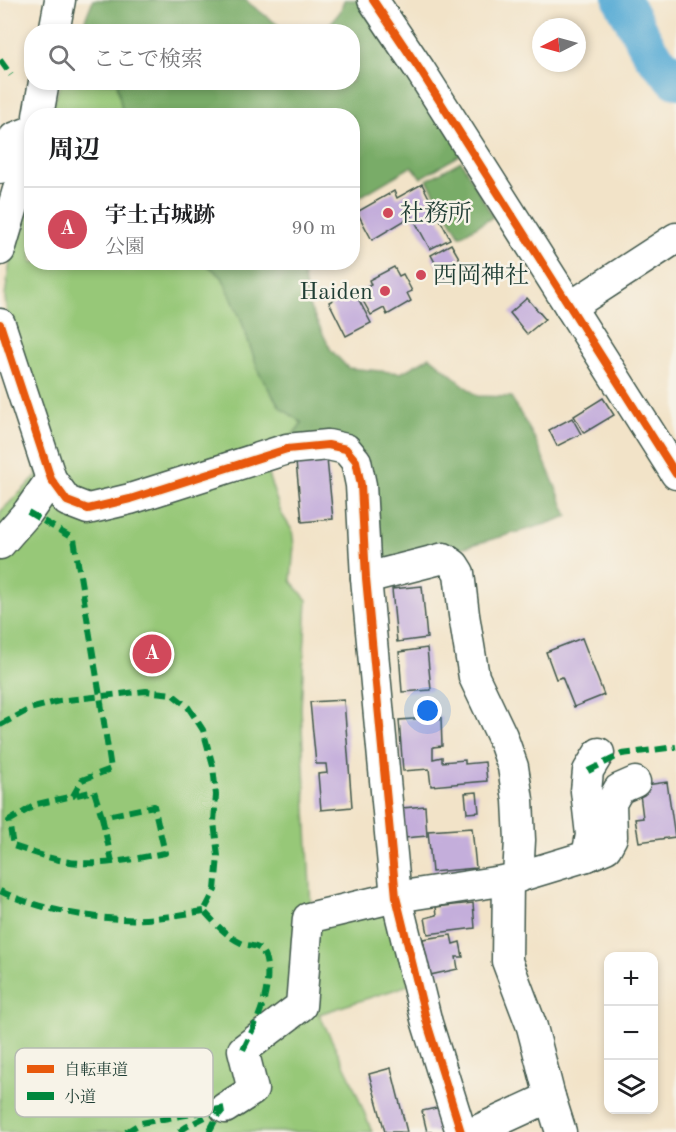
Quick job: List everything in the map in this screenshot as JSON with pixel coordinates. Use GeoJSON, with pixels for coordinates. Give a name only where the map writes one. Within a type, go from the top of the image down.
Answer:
{"type":"FeatureCollection","features":[{"type":"Feature","properties":{"kind":"street"},"geometry":{"type":"LineString","coordinates":[[56,24],[60,0]]}},
{"type":"Feature","properties":{"kind":"street"},"geometry":{"type":"LineString","coordinates":[[373,0],[420,70],[676,474]]}},
{"type":"Feature","properties":{"kind":"street"},"geometry":{"type":"LineString","coordinates":[[39,108],[43,90]]}},
{"type":"Feature","properties":{"kind":"street"},"geometry":{"type":"LineString","coordinates":[[0,168],[14,138],[24,134]]}},
{"type":"Feature","properties":{"kind":"street"},"geometry":{"type":"LineString","coordinates":[[0,250],[24,169]]}},
{"type":"Feature","properties":{"kind":"street"},"geometry":{"type":"LineString","coordinates":[[570,307],[676,238]]}},
{"type":"Feature","properties":{"kind":"street"},"geometry":{"type":"LineString","coordinates":[[0,324],[51,479],[67,501],[88,509],[130,499],[287,449],[328,445],[346,449],[356,461],[361,485],[366,578],[396,897],[427,1023],[461,1132]]}},
{"type":"Feature","properties":{"kind":"street"},"geometry":{"type":"LineString","coordinates":[[0,544],[28,512],[51,479]]}},
{"type":"Feature","properties":{"kind":"street"},"geometry":{"type":"LineString","coordinates":[[366,578],[444,558],[454,565],[459,573],[474,677],[513,767],[518,800],[520,840],[513,878],[507,961],[532,1027],[561,1132]]}},
{"type":"Feature","properties":{"kind":"street"},"geometry":{"type":"LineString","coordinates":[[587,856],[591,836],[586,791],[588,771],[599,753]]}},
{"type":"Feature","properties":{"kind":"street"},"geometry":{"type":"LineString","coordinates":[[225,1108],[253,1090],[243,1050],[301,1006],[308,918],[396,897],[513,878],[587,856],[606,848],[612,837],[611,803],[619,789],[635,782]]}},
{"type":"Feature","properties":{"kind":"street"},"geometry":{"type":"LineString","coordinates":[[474,1132],[550,1097]]}},
{"type":"Feature","properties":{"kind":"green space"},"geometry":{"type":"Polygon","coordinates":[[[93,0],[246,0],[277,24],[83,24],[93,0]]]}},
{"type":"Feature","properties":{"kind":"green space"},"geometry":{"type":"Polygon","coordinates":[[[344,0],[364,0],[463,153],[421,178],[412,166],[360,197],[360,108],[122,108],[118,90],[360,90],[360,24],[330,24],[340,12],[344,0]]]}},
{"type":"Feature","properties":{"kind":"green space"},"geometry":{"type":"Polygon","coordinates":[[[58,90],[118,90],[122,108],[53,108],[58,90]]]}},
{"type":"Feature","properties":{"kind":"green space"},"geometry":{"type":"Polygon","coordinates":[[[461,161],[493,217],[460,236],[427,180],[461,161]]]}},
{"type":"Feature","properties":{"kind":"green space"},"geometry":{"type":"Polygon","coordinates":[[[24,211],[24,270],[214,270],[222,277],[241,319],[259,373],[280,407],[302,423],[266,469],[281,513],[292,530],[294,545],[291,581],[307,600],[301,708],[311,908],[390,896],[409,985],[319,1014],[351,1079],[372,1132],[0,1132],[0,512],[37,476],[7,318],[5,296],[11,255],[24,211]]]}},
{"type":"Feature","properties":{"kind":"green space"},"geometry":{"type":"Polygon","coordinates":[[[214,270],[302,270],[309,306],[331,350],[348,368],[401,373],[430,357],[477,396],[511,397],[535,439],[568,516],[394,567],[378,558],[364,454],[286,444],[302,423],[280,407],[259,373],[241,319],[222,277],[214,270]]]}},
{"type":"Feature","properties":{"kind":"building"},"geometry":{"type":"Polygon","coordinates":[[[422,184],[450,239],[430,249],[412,216],[372,240],[360,218],[360,210],[394,191],[397,198],[422,184]]]}},
{"type":"Feature","properties":{"kind":"building"},"geometry":{"type":"Polygon","coordinates":[[[451,244],[465,268],[444,279],[431,255],[451,244]]]}},
{"type":"Feature","properties":{"kind":"building","name":"Haiden"},"geometry":{"type":"Polygon","coordinates":[[[394,267],[399,276],[403,274],[412,291],[407,293],[411,301],[387,315],[384,308],[371,315],[358,292],[371,285],[369,280],[394,267]]]}},
{"type":"Feature","properties":{"kind":"building"},"geometry":{"type":"Polygon","coordinates":[[[353,289],[371,323],[346,336],[329,302],[353,289]]]}},
{"type":"Feature","properties":{"kind":"building"},"geometry":{"type":"Polygon","coordinates":[[[527,298],[545,319],[527,334],[510,313],[527,298]]]}},
{"type":"Feature","properties":{"kind":"building"},"geometry":{"type":"Polygon","coordinates":[[[603,398],[614,415],[584,433],[574,416],[603,398]]]}},
{"type":"Feature","properties":{"kind":"building"},"geometry":{"type":"Polygon","coordinates":[[[572,418],[581,434],[557,446],[549,430],[572,418]]]}},
{"type":"Feature","properties":{"kind":"building"},"geometry":{"type":"Polygon","coordinates":[[[327,459],[333,519],[302,522],[296,462],[327,459]]]}},
{"type":"Feature","properties":{"kind":"building"},"geometry":{"type":"Polygon","coordinates":[[[422,586],[427,638],[397,642],[392,589],[422,586]]]}},
{"type":"Feature","properties":{"kind":"building"},"geometry":{"type":"Polygon","coordinates":[[[582,638],[604,695],[574,707],[562,677],[556,679],[546,652],[582,638]]]}},
{"type":"Feature","properties":{"kind":"building"},"geometry":{"type":"Polygon","coordinates":[[[427,648],[431,690],[402,692],[399,652],[427,648]]]}},
{"type":"Feature","properties":{"kind":"building"},"geometry":{"type":"Polygon","coordinates":[[[344,700],[352,807],[321,810],[318,774],[327,773],[326,764],[316,764],[310,702],[344,700]]]}},
{"type":"Feature","properties":{"kind":"building"},"geometry":{"type":"Polygon","coordinates":[[[441,717],[442,746],[433,747],[433,759],[442,757],[442,762],[465,760],[465,764],[485,762],[487,781],[431,786],[429,769],[403,771],[399,720],[441,717]]]}},
{"type":"Feature","properties":{"kind":"building"},"geometry":{"type":"Polygon","coordinates":[[[667,782],[675,837],[639,842],[635,819],[643,818],[639,786],[667,782]]]}},
{"type":"Feature","properties":{"kind":"building"},"geometry":{"type":"Polygon","coordinates":[[[477,792],[479,812],[467,813],[465,793],[477,792]]]}},
{"type":"Feature","properties":{"kind":"building"},"geometry":{"type":"Polygon","coordinates":[[[425,806],[427,836],[404,838],[402,808],[425,806]]]}},
{"type":"Feature","properties":{"kind":"building"},"geometry":{"type":"Polygon","coordinates":[[[472,828],[476,868],[432,872],[428,831],[472,828]]]}},
{"type":"Feature","properties":{"kind":"building"},"geometry":{"type":"Polygon","coordinates":[[[473,903],[475,928],[428,934],[425,918],[437,915],[436,907],[473,903]]]}},
{"type":"Feature","properties":{"kind":"building"},"geometry":{"type":"Polygon","coordinates":[[[451,935],[453,944],[460,942],[463,957],[456,957],[458,969],[430,975],[423,939],[451,935]]]}},
{"type":"Feature","properties":{"kind":"building"},"geometry":{"type":"Polygon","coordinates":[[[391,1068],[407,1132],[385,1132],[369,1074],[391,1068]]]}},
{"type":"Feature","properties":{"kind":"building"},"geometry":{"type":"Polygon","coordinates":[[[441,1107],[448,1132],[427,1132],[422,1111],[441,1107]]]}},
{"type":"Feature","properties":{"kind":"waterway"},"geometry":{"type":"LineString","coordinates":[[622,0],[651,53],[676,80]]}},
{"type":"Feature","properties":{"kind":"marked path"},"geometry":{"type":"LineString","coordinates":[[0,60],[11,75]]}},
{"type":"Feature","properties":{"kind":"marked path"},"geometry":{"type":"LineString","coordinates":[[28,512],[74,539],[111,769],[82,780],[73,796],[37,804],[9,821],[13,846],[55,859],[81,863],[112,862],[165,853],[154,806],[102,817],[94,791],[73,796]]}},
{"type":"Feature","properties":{"kind":"marked path"},"geometry":{"type":"LineString","coordinates":[[0,725],[30,709],[59,701],[146,691],[172,694],[188,707],[203,730],[213,766],[216,795],[214,822],[218,856],[215,890],[204,911],[232,938],[260,949],[267,963],[264,999],[243,1050]]}},
{"type":"Feature","properties":{"kind":"marked path"},"geometry":{"type":"LineString","coordinates":[[588,771],[622,754],[676,747]]}},
{"type":"Feature","properties":{"kind":"marked path"},"geometry":{"type":"LineString","coordinates":[[102,817],[112,862]]}},
{"type":"Feature","properties":{"kind":"marked path"},"geometry":{"type":"LineString","coordinates":[[0,891],[43,907],[106,918],[142,919],[204,911]]}},
{"type":"Feature","properties":{"kind":"marked path"},"geometry":{"type":"LineString","coordinates":[[213,1110],[225,1108]]}},
{"type":"Feature","properties":{"kind":"marked path"},"geometry":{"type":"LineString","coordinates":[[209,1132],[223,1110]]}},
{"type":"Feature","properties":{"kind":"marked path"},"geometry":{"type":"LineString","coordinates":[[126,1132],[141,1123],[175,1117]]}},
{"type":"Feature","properties":{"kind":"marked path"},"geometry":{"type":"LineString","coordinates":[[179,1132],[205,1117]]}},
{"type":"Feature","properties":{"kind":"cycle path"},"geometry":{"type":"LineString","coordinates":[[373,0],[420,70],[676,474]]}},
{"type":"Feature","properties":{"kind":"cycle path"},"geometry":{"type":"LineString","coordinates":[[0,324],[51,479],[67,501],[88,509],[130,499],[287,449],[328,445],[346,449],[356,461],[361,485],[366,578],[396,897],[427,1023],[461,1132]]}},
{"type":"Feature","properties":{"kind":"place","name":"社務所"},"geometry":{"type":"Point","coordinates":[388,213]}},
{"type":"Feature","properties":{"kind":"place","name":"西岡神社"},"geometry":{"type":"Point","coordinates":[421,275]}},
{"type":"Feature","properties":{"kind":"place","name":"Haiden"},"geometry":{"type":"Point","coordinates":[385,291]}},
{"type":"Feature","properties":{"kind":"place","name":"宇土古城跡"},"geometry":{"type":"Point","coordinates":[152,654]}}]}
